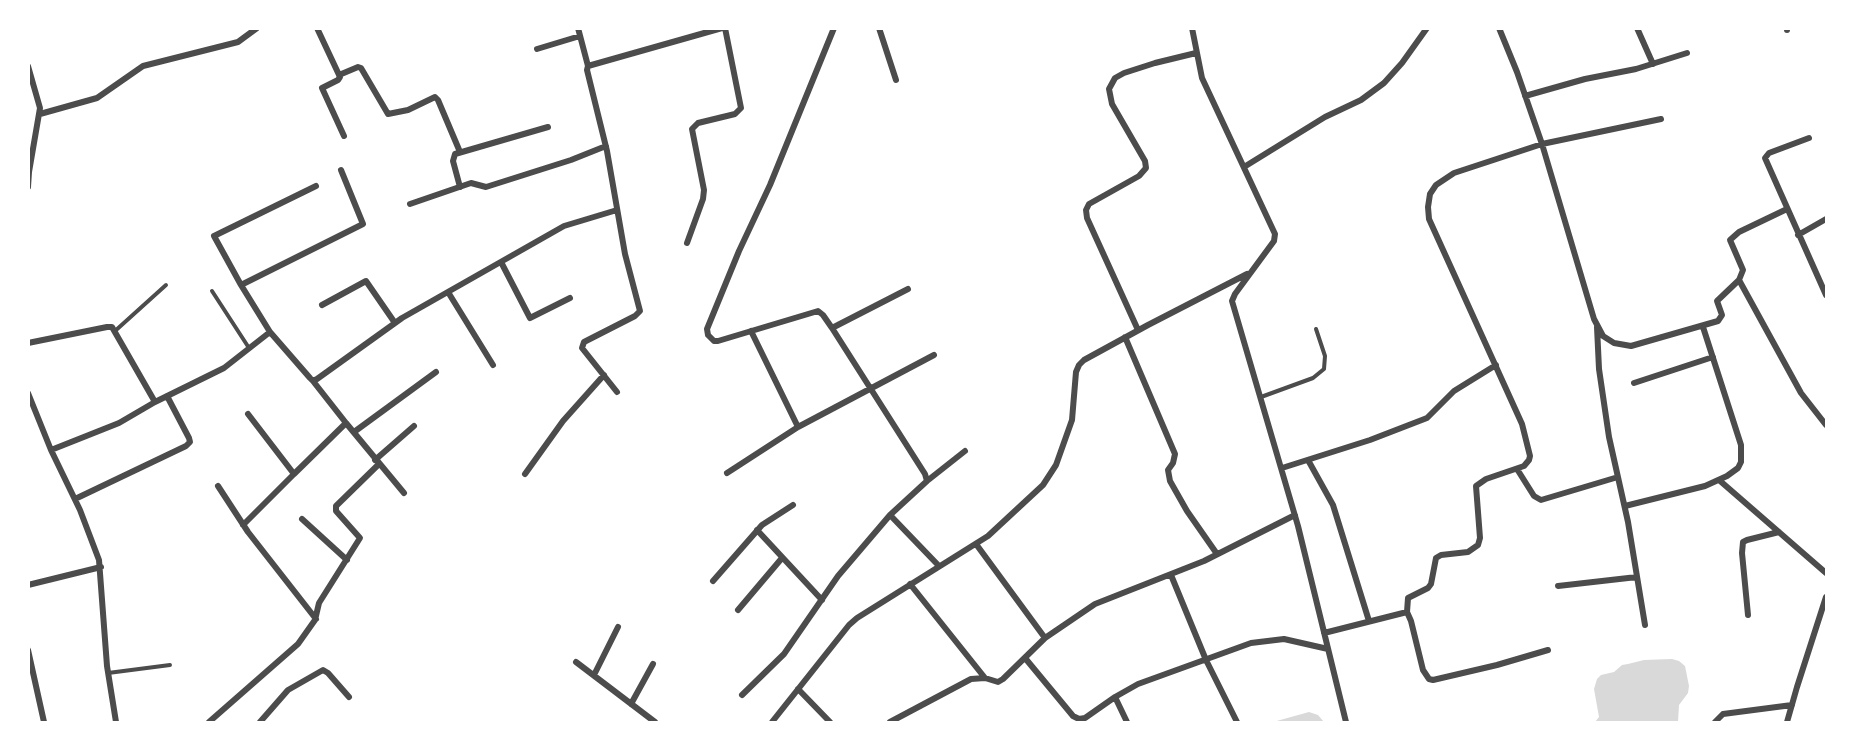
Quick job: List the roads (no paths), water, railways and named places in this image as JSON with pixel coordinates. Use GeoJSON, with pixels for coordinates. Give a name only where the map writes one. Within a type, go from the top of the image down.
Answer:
{"type":"FeatureCollection","features":[{"type":"Feature","properties":{"kind":"street"},"geometry":{"type":"LineString","coordinates":[[40,114],[96,98],[143,66],[238,42],[257,28]]}},
{"type":"Feature","properties":{"kind":"street"},"geometry":{"type":"LineString","coordinates":[[316,28],[339,75],[340,79],[322,88],[344,136]]}},
{"type":"Feature","properties":{"kind":"street"},"geometry":{"type":"LineString","coordinates":[[578,28],[606,146],[625,254],[640,311],[582,345],[583,350],[617,392]]}},
{"type":"Feature","properties":{"kind":"street"},"geometry":{"type":"LineString","coordinates":[[588,66],[723,28],[741,108],[735,114],[698,123],[693,129],[704,190],[687,243]]}},
{"type":"Feature","properties":{"kind":"street"},"geometry":{"type":"LineString","coordinates":[[834,28],[770,185],[707,328],[710,339],[714,341],[818,311],[832,328],[925,474],[927,481]]}},
{"type":"Feature","properties":{"kind":"street"},"geometry":{"type":"LineString","coordinates":[[879,28],[896,80]]}},
{"type":"Feature","properties":{"kind":"street"},"geometry":{"type":"LineString","coordinates":[[1192,28],[1202,78],[1275,234],[1274,241],[1232,301],[1295,515],[1346,723]]}},
{"type":"Feature","properties":{"kind":"street"},"geometry":{"type":"LineString","coordinates":[[1244,167],[1384,83],[1402,63],[1427,28]]}},
{"type":"Feature","properties":{"kind":"street"},"geometry":{"type":"LineString","coordinates":[[1499,28],[1526,96],[1597,326],[1603,336],[1624,346],[1631,346],[1713,324],[1722,318],[1717,301],[1739,280],[1743,270],[1730,244],[1732,237],[1787,209]]}},
{"type":"Feature","properties":{"kind":"street"},"geometry":{"type":"LineString","coordinates":[[1637,28],[1653,64]]}},
{"type":"Feature","properties":{"kind":"street"},"geometry":{"type":"LineString","coordinates":[[537,49],[580,36]]}},
{"type":"Feature","properties":{"kind":"street"},"geometry":{"type":"LineString","coordinates":[[1138,330],[1087,218],[1086,210],[1089,204],[1139,176],[1146,168],[1145,161],[1112,104],[1109,89],[1115,78],[1124,73],[1196,53]]}},
{"type":"Feature","properties":{"kind":"street"},"geometry":{"type":"LineString","coordinates":[[1526,96],[1575,81],[1653,64],[1687,53]]}},
{"type":"Feature","properties":{"kind":"street"},"geometry":{"type":"LineString","coordinates":[[28,66],[40,108],[28,187]]}},
{"type":"Feature","properties":{"kind":"street"},"geometry":{"type":"LineString","coordinates":[[339,75],[358,67],[361,68],[387,114],[408,110],[435,97],[460,152]]}},
{"type":"Feature","properties":{"kind":"street"},"geometry":{"type":"LineString","coordinates":[[1548,650],[1433,680],[1428,679],[1423,670],[1407,612],[1408,598],[1428,588],[1431,584],[1436,558],[1441,555],[1468,552],[1478,545],[1480,538],[1476,486],[1486,479],[1518,469],[1529,460],[1529,443],[1522,424],[1429,219],[1430,194],[1436,185],[1455,173],[1542,144],[1661,119]]}},
{"type":"Feature","properties":{"kind":"street"},"geometry":{"type":"LineString","coordinates":[[460,187],[453,161],[455,154],[548,127]]}},
{"type":"Feature","properties":{"kind":"street"},"geometry":{"type":"LineString","coordinates":[[1809,138],[1769,153],[1765,158],[1827,295]]}},
{"type":"Feature","properties":{"kind":"street"},"geometry":{"type":"LineString","coordinates":[[410,204],[471,183],[486,187],[571,160],[606,146]]}},
{"type":"Feature","properties":{"kind":"street"},"geometry":{"type":"LineString","coordinates":[[241,285],[363,224],[341,170]]}},
{"type":"Feature","properties":{"kind":"street"},"geometry":{"type":"LineString","coordinates":[[316,186],[214,236],[215,241],[270,332],[404,493]]}},
{"type":"Feature","properties":{"kind":"street"},"geometry":{"type":"LineString","coordinates":[[313,381],[395,323],[564,226],[617,210]]}},
{"type":"Feature","properties":{"kind":"street"},"geometry":{"type":"LineString","coordinates":[[1798,235],[1827,219]]}},
{"type":"Feature","properties":{"kind":"street"},"geometry":{"type":"LineString","coordinates":[[501,262],[530,318],[570,298]]}},
{"type":"Feature","properties":{"kind":"street"},"geometry":{"type":"LineString","coordinates":[[772,723],[849,625],[976,544],[1026,503],[1043,485],[1056,465],[1072,420],[1076,372],[1079,365],[1094,353],[1251,273]]}},
{"type":"Feature","properties":{"kind":"street"},"geometry":{"type":"LineString","coordinates":[[1739,280],[1801,393],[1827,425]]}},
{"type":"Feature","properties":{"kind":"street"},"geometry":{"type":"LineString","coordinates":[[322,305],[366,281],[395,323]]}},
{"type":"Feature","properties":{"kind":"street"},"geometry":{"type":"LineString","coordinates":[[832,328],[908,289]]}},
{"type":"Feature","properties":{"kind":"street"},"geometry":{"type":"LineString","coordinates":[[448,292],[493,365]]}},
{"type":"Feature","properties":{"kind":"street"},"geometry":{"type":"LineString","coordinates":[[1597,326],[1599,369],[1609,437],[1625,506],[1645,625]]}},
{"type":"Feature","properties":{"kind":"street"},"geometry":{"type":"LineString","coordinates":[[28,343],[112,327],[155,402]]}},
{"type":"Feature","properties":{"kind":"street"},"geometry":{"type":"LineString","coordinates":[[1625,506],[1705,486],[1738,468],[1742,453],[1703,327]]}},
{"type":"Feature","properties":{"kind":"street"},"geometry":{"type":"LineString","coordinates":[[751,331],[798,427]]}},
{"type":"Feature","properties":{"kind":"street"},"geometry":{"type":"LineString","coordinates":[[51,450],[119,423],[155,402],[224,368],[270,332]]}},
{"type":"Feature","properties":{"kind":"street"},"geometry":{"type":"LineString","coordinates":[[1125,337],[1175,454],[1175,459],[1168,470],[1170,481],[1186,511],[1217,554]]}},
{"type":"Feature","properties":{"kind":"street"},"geometry":{"type":"LineString","coordinates":[[727,473],[798,427],[934,355]]}},
{"type":"Feature","properties":{"kind":"street"},"geometry":{"type":"LineString","coordinates":[[1634,383],[1713,357]]}},
{"type":"Feature","properties":{"kind":"street"},"geometry":{"type":"LineString","coordinates":[[1282,468],[1427,418],[1454,391],[1496,365]]}},
{"type":"Feature","properties":{"kind":"street"},"geometry":{"type":"LineString","coordinates":[[354,432],[436,372]]}},
{"type":"Feature","properties":{"kind":"street"},"geometry":{"type":"LineString","coordinates":[[525,474],[563,421],[604,375]]}},
{"type":"Feature","properties":{"kind":"street"},"geometry":{"type":"LineString","coordinates":[[28,393],[51,450],[75,499],[101,567],[108,674],[116,723]]}},
{"type":"Feature","properties":{"kind":"street"},"geometry":{"type":"LineString","coordinates":[[75,499],[186,446],[190,442],[167,396]]}},
{"type":"Feature","properties":{"kind":"street"},"geometry":{"type":"LineString","coordinates":[[248,414],[294,474]]}},
{"type":"Feature","properties":{"kind":"street"},"geometry":{"type":"LineString","coordinates":[[243,525],[346,423]]}},
{"type":"Feature","properties":{"kind":"street"},"geometry":{"type":"LineString","coordinates":[[209,723],[298,644],[316,619],[319,603],[360,542],[360,536],[336,511],[336,506],[414,426]]}},
{"type":"Feature","properties":{"kind":"street"},"geometry":{"type":"LineString","coordinates":[[742,695],[784,654],[838,576],[890,515],[927,481],[965,451]]}},
{"type":"Feature","properties":{"kind":"street"},"geometry":{"type":"LineString","coordinates":[[1308,460],[1333,505],[1369,621]]}},
{"type":"Feature","properties":{"kind":"street"},"geometry":{"type":"LineString","coordinates":[[1518,469],[1534,496],[1541,500],[1618,477]]}},
{"type":"Feature","properties":{"kind":"street"},"geometry":{"type":"LineString","coordinates":[[1719,480],[1827,573]]}},
{"type":"Feature","properties":{"kind":"street"},"geometry":{"type":"LineString","coordinates":[[218,486],[243,525],[316,619]]}},
{"type":"Feature","properties":{"kind":"street"},"geometry":{"type":"LineString","coordinates":[[713,581],[757,531],[793,505]]}},
{"type":"Feature","properties":{"kind":"street"},"geometry":{"type":"LineString","coordinates":[[890,515],[939,566]]}},
{"type":"Feature","properties":{"kind":"street"},"geometry":{"type":"LineString","coordinates":[[890,723],[971,679],[985,678],[998,682],[1045,638],[1095,604],[1171,575],[1295,515]]}},
{"type":"Feature","properties":{"kind":"street"},"geometry":{"type":"LineString","coordinates":[[302,519],[347,560]]}},
{"type":"Feature","properties":{"kind":"street"},"geometry":{"type":"LineString","coordinates":[[757,531],[822,600]]}},
{"type":"Feature","properties":{"kind":"street"},"geometry":{"type":"LineString","coordinates":[[1749,615],[1742,553],[1743,542],[1779,532]]}},
{"type":"Feature","properties":{"kind":"street"},"geometry":{"type":"LineString","coordinates":[[976,544],[1045,638]]}},
{"type":"Feature","properties":{"kind":"street"},"geometry":{"type":"LineString","coordinates":[[738,610],[782,558]]}},
{"type":"Feature","properties":{"kind":"street"},"geometry":{"type":"LineString","coordinates":[[28,585],[101,567]]}},
{"type":"Feature","properties":{"kind":"street"},"geometry":{"type":"LineString","coordinates":[[1171,575],[1206,660],[1237,723]]}},
{"type":"Feature","properties":{"kind":"street"},"geometry":{"type":"LineString","coordinates":[[1558,586],[1637,577]]}},
{"type":"Feature","properties":{"kind":"street"},"geometry":{"type":"LineString","coordinates":[[910,584],[985,678]]}},
{"type":"Feature","properties":{"kind":"street"},"geometry":{"type":"LineString","coordinates":[[1788,723],[1827,597]]}},
{"type":"Feature","properties":{"kind":"street"},"geometry":{"type":"LineString","coordinates":[[1324,633],[1407,612]]}},
{"type":"Feature","properties":{"kind":"street"},"geometry":{"type":"LineString","coordinates":[[594,675],[618,627]]}},
{"type":"Feature","properties":{"kind":"street"},"geometry":{"type":"LineString","coordinates":[[1025,658],[1073,716],[1079,719],[1085,718],[1138,684],[1251,642],[1292,640],[1328,649]]}},
{"type":"Feature","properties":{"kind":"street"},"geometry":{"type":"LineString","coordinates":[[28,650],[32,681],[44,723]]}},
{"type":"Feature","properties":{"kind":"street"},"geometry":{"type":"LineString","coordinates":[[576,662],[655,723]]}},
{"type":"Feature","properties":{"kind":"street"},"geometry":{"type":"LineString","coordinates":[[631,704],[653,664]]}},
{"type":"Feature","properties":{"kind":"street"},"geometry":{"type":"LineString","coordinates":[[260,723],[288,690],[323,670],[349,697]]}},
{"type":"Feature","properties":{"kind":"street"},"geometry":{"type":"LineString","coordinates":[[798,689],[830,723]]}},
{"type":"Feature","properties":{"kind":"street"},"geometry":{"type":"LineString","coordinates":[[1115,697],[1127,723]]}},
{"type":"Feature","properties":{"kind":"street"},"geometry":{"type":"LineString","coordinates":[[1715,723],[1723,714],[1792,705]]}},
{"type":"Feature","properties":{"kind":"lane"},"geometry":{"type":"LineString","coordinates":[[115,331],[166,285]]}},
{"type":"Feature","properties":{"kind":"lane"},"geometry":{"type":"LineString","coordinates":[[212,291],[249,348]]}},
{"type":"Feature","properties":{"kind":"lane"},"geometry":{"type":"LineString","coordinates":[[1261,397],[1313,378],[1324,369],[1325,356],[1317,328]]}},
{"type":"Feature","properties":{"kind":"lane"},"geometry":{"type":"LineString","coordinates":[[108,674],[170,665]]}}]}
